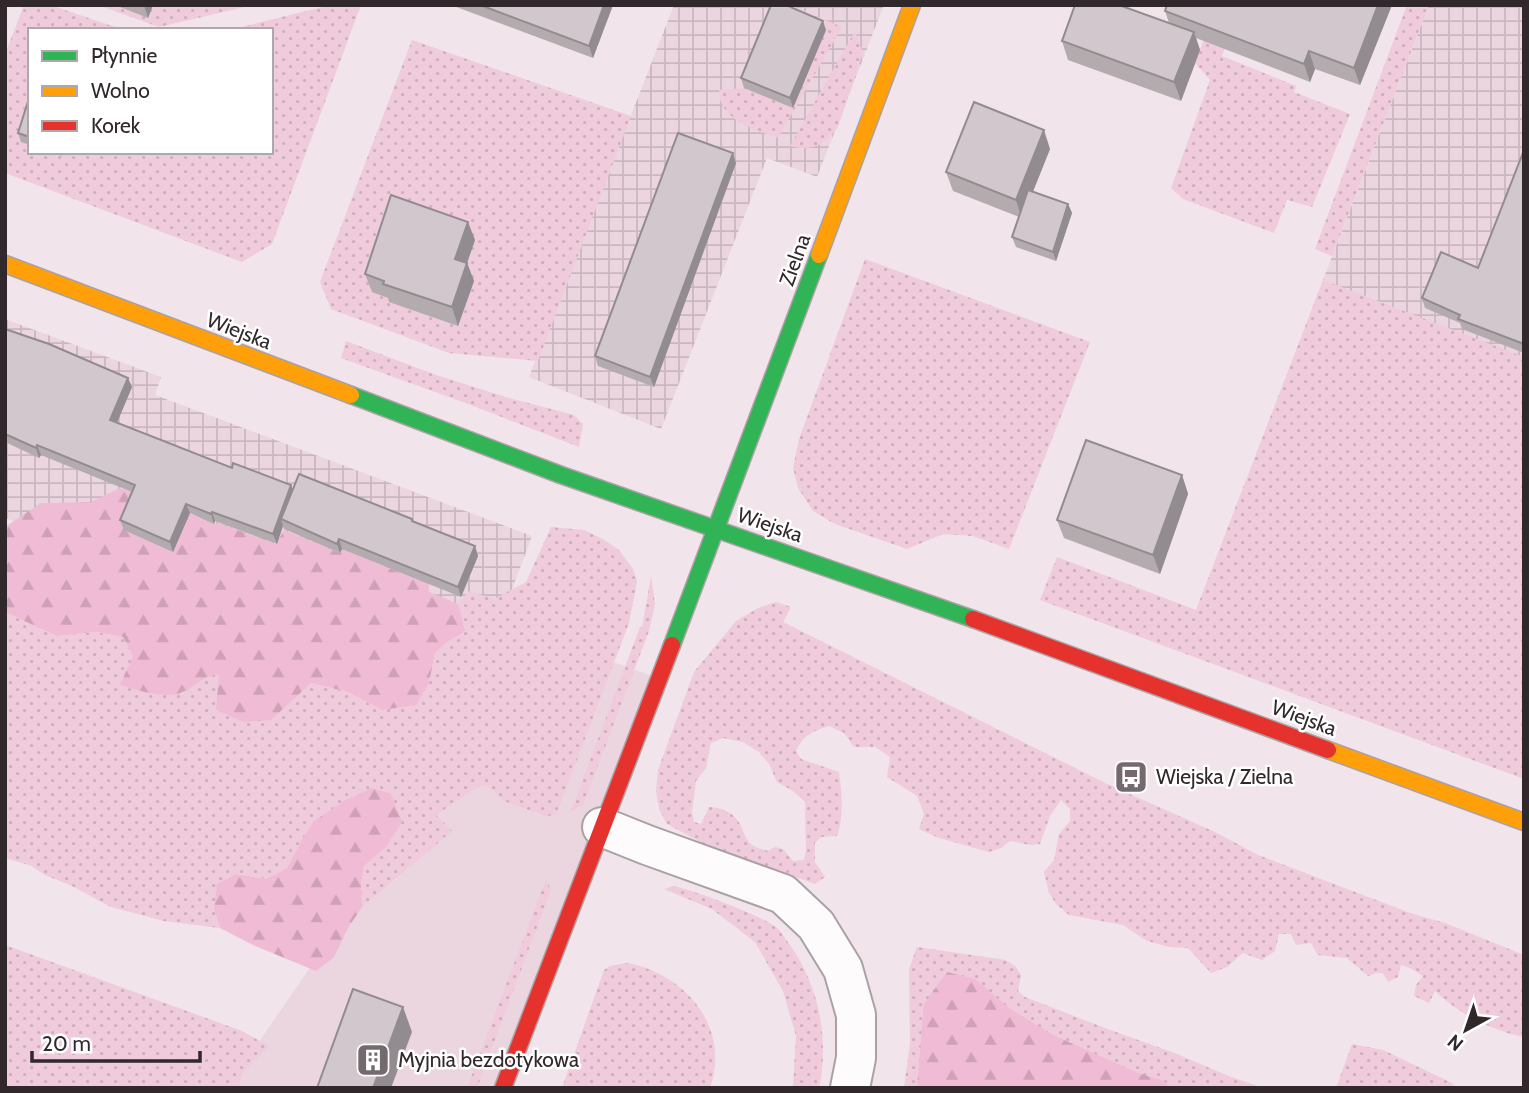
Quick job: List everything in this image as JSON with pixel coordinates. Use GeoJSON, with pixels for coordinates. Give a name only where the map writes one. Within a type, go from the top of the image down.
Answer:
{"type":"FeatureCollection","features":[{"type":"Feature","properties":{"kind":"street","name":"Zielna"},"geometry":{"type":"LineString","coordinates":[[503,1088],[717,529],[912,5]]}},
{"type":"Feature","properties":{"kind":"street","name":"Wiejska"},"geometry":{"type":"LineString","coordinates":[[5,264],[561,475],[1050,646],[1524,822]]}},
{"type":"Feature","properties":{"kind":"street"},"geometry":{"type":"LineString","coordinates":[[602,827],[783,894],[816,925],[843,969],[856,1016],[856,1058],[849,1088]]}},
{"type":"Feature","properties":{"kind":"shaded area"},"geometry":{"type":"Polygon","coordinates":[[[24,5],[50,5],[118,28],[28,28],[28,154],[273,154],[273,28],[237,28],[331,5],[361,5],[272,244],[242,262],[5,173],[5,54],[24,5]]]}},
{"type":"Feature","properties":{"kind":"shaded area"},"geometry":{"type":"Polygon","coordinates":[[[98,5],[253,5],[159,27],[98,5]]]}},
{"type":"Feature","properties":{"kind":"shaded area"},"geometry":{"type":"Polygon","coordinates":[[[674,5],[884,5],[817,177],[767,158],[661,429],[529,377],[674,5]]]}},
{"type":"Feature","properties":{"kind":"shaded area"},"geometry":{"type":"Polygon","coordinates":[[[778,5],[790,5],[842,27],[778,138],[749,127],[731,116],[720,100],[719,90],[744,88],[778,5]]]}},
{"type":"Feature","properties":{"kind":"shaded area"},"geometry":{"type":"Polygon","coordinates":[[[1217,5],[1240,5],[1222,56],[1296,86],[1294,92],[1350,114],[1312,207],[1287,200],[1274,233],[1183,199],[1171,188],[1210,80],[1195,63],[1217,5]]]}},
{"type":"Feature","properties":{"kind":"shaded area"},"geometry":{"type":"Polygon","coordinates":[[[1407,5],[1429,5],[1332,256],[1315,249],[1407,5]]]}},
{"type":"Feature","properties":{"kind":"shaded area"},"geometry":{"type":"Polygon","coordinates":[[[1429,5],[1524,5],[1524,359],[1323,280],[1429,5]]]}},
{"type":"Feature","properties":{"kind":"shaded area"},"geometry":{"type":"Polygon","coordinates":[[[855,31],[863,53],[838,127],[817,146],[790,146],[855,31]]]}},
{"type":"Feature","properties":{"kind":"shaded area"},"geometry":{"type":"Polygon","coordinates":[[[412,40],[631,116],[538,361],[449,353],[331,309],[320,282],[412,40]]]}},
{"type":"Feature","properties":{"kind":"shaded area"},"geometry":{"type":"Polygon","coordinates":[[[865,259],[1090,342],[1009,549],[973,536],[943,534],[907,549],[835,524],[813,511],[798,488],[793,468],[799,439],[865,259]]]}},
{"type":"Feature","properties":{"kind":"shaded area"},"geometry":{"type":"Polygon","coordinates":[[[1323,280],[1524,357],[1524,779],[1040,600],[1057,557],[1196,610],[1323,280]]]}},
{"type":"Feature","properties":{"kind":"shaded area"},"geometry":{"type":"Polygon","coordinates":[[[5,319],[161,377],[155,395],[532,536],[492,643],[185,585],[5,518],[5,319]]]}},
{"type":"Feature","properties":{"kind":"shaded area"},"geometry":{"type":"Polygon","coordinates":[[[346,341],[436,375],[574,415],[583,424],[579,447],[341,358],[346,341]]]}},
{"type":"Feature","properties":{"kind":"shaded area"},"geometry":{"type":"Polygon","coordinates":[[[551,527],[584,530],[603,539],[619,550],[633,569],[637,581],[629,623],[556,815],[546,816],[504,801],[488,786],[481,785],[436,815],[452,831],[362,907],[361,883],[364,866],[385,848],[300,843],[287,868],[266,879],[236,874],[214,909],[220,928],[164,921],[111,907],[32,866],[5,858],[5,615],[9,614],[57,636],[96,632],[123,637],[133,656],[182,693],[209,675],[219,675],[271,719],[311,683],[348,692],[382,710],[429,683],[435,653],[465,631],[458,604],[469,591],[494,599],[526,582],[551,527]]]}},
{"type":"Feature","properties":{"kind":"shaded area"},"geometry":{"type":"Polygon","coordinates":[[[651,576],[655,604],[649,631],[583,805],[571,811],[640,627],[642,628],[651,576]]]}},
{"type":"Feature","properties":{"kind":"shaded area"},"geometry":{"type":"Polygon","coordinates":[[[776,602],[791,607],[783,622],[1105,783],[1215,832],[1258,855],[1410,913],[1445,923],[1524,955],[1524,1037],[1474,1019],[1435,991],[1429,1003],[1414,996],[1416,985],[1423,976],[1412,969],[1401,965],[1398,977],[1388,982],[1383,973],[1368,976],[1347,958],[1318,955],[1311,943],[1296,945],[1291,934],[1279,934],[1275,951],[1262,960],[1243,953],[1227,967],[1211,973],[1188,948],[1169,947],[1147,941],[1123,925],[1069,915],[1056,904],[1049,893],[1044,872],[1054,860],[1059,834],[1070,821],[1070,809],[1061,800],[1050,816],[1040,844],[1010,841],[989,852],[939,838],[919,829],[924,814],[917,796],[887,777],[890,757],[875,747],[854,747],[844,733],[829,726],[809,734],[796,751],[801,759],[839,772],[841,821],[837,836],[821,837],[815,843],[815,862],[825,877],[815,884],[704,844],[667,824],[659,809],[656,791],[658,770],[694,672],[736,621],[758,608],[776,602]],[[723,738],[711,743],[706,768],[696,781],[692,812],[694,822],[701,824],[709,807],[719,808],[732,814],[754,846],[768,851],[775,847],[783,849],[793,861],[804,860],[805,802],[777,782],[769,764],[759,752],[743,742],[723,738]]]}},
{"type":"Feature","properties":{"kind":"shaded area"},"geometry":{"type":"Polygon","coordinates":[[[523,630],[655,677],[496,1088],[227,1088],[492,704],[523,630]]]}},
{"type":"Feature","properties":{"kind":"shaded area"},"geometry":{"type":"Polygon","coordinates":[[[546,879],[551,890],[477,1088],[467,1088],[546,879]]]}},
{"type":"Feature","properties":{"kind":"shaded area"},"geometry":{"type":"Polygon","coordinates":[[[673,886],[744,911],[770,923],[781,932],[807,974],[819,1011],[823,1049],[819,1088],[793,1088],[796,1036],[783,991],[755,942],[712,909],[664,889],[673,886]]]}},
{"type":"Feature","properties":{"kind":"shaded area"},"geometry":{"type":"Polygon","coordinates":[[[5,945],[242,1031],[269,1046],[243,1072],[238,1088],[5,1088],[5,945]]]}},
{"type":"Feature","properties":{"kind":"shaded area"},"geometry":{"type":"Polygon","coordinates":[[[917,947],[1006,960],[1016,967],[1021,975],[1018,991],[1025,997],[1264,1088],[904,1088],[910,1043],[909,969],[917,947]]]}},
{"type":"Feature","properties":{"kind":"shaded area"},"geometry":{"type":"Polygon","coordinates":[[[627,963],[668,979],[698,1007],[709,1025],[714,1045],[715,1066],[710,1088],[562,1088],[604,970],[627,963]]]}},
{"type":"Feature","properties":{"kind":"shaded area"},"geometry":{"type":"Polygon","coordinates":[[[1352,1044],[1383,1050],[1450,1082],[1457,1088],[1336,1088],[1352,1044]]]}},
{"type":"Feature","properties":{"kind":"green space"},"geometry":{"type":"Polygon","coordinates":[[[120,488],[214,524],[219,523],[276,544],[284,530],[340,553],[345,549],[370,559],[429,584],[429,592],[458,604],[465,631],[435,653],[429,683],[416,705],[382,710],[348,692],[311,683],[271,720],[244,722],[216,710],[219,675],[170,695],[152,694],[120,685],[133,656],[123,637],[96,632],[57,636],[9,614],[5,615],[5,527],[41,503],[91,502],[120,488]]]}},
{"type":"Feature","properties":{"kind":"green space"},"geometry":{"type":"Polygon","coordinates":[[[372,788],[391,794],[402,822],[385,848],[364,866],[361,883],[362,907],[334,957],[316,971],[220,928],[214,909],[217,884],[236,874],[266,879],[287,868],[314,821],[344,801],[372,788]]]}},
{"type":"Feature","properties":{"kind":"green space"},"geometry":{"type":"Polygon","coordinates":[[[947,972],[975,979],[1009,1008],[1053,1035],[1138,1073],[1164,1081],[1170,1088],[917,1088],[924,1004],[947,972]]]}},
{"type":"Feature","properties":{"kind":"building"},"geometry":{"type":"Polygon","coordinates":[[[480,5],[604,5],[589,46],[480,5]]]}},
{"type":"Feature","properties":{"kind":"building"},"geometry":{"type":"Polygon","coordinates":[[[771,5],[786,5],[823,21],[790,98],[741,78],[771,5]]]}},
{"type":"Feature","properties":{"kind":"building"},"geometry":{"type":"Polygon","coordinates":[[[1075,5],[1119,5],[1194,32],[1174,82],[1062,41],[1075,5]]]}},
{"type":"Feature","properties":{"kind":"building"},"geometry":{"type":"Polygon","coordinates":[[[1167,5],[1378,5],[1354,68],[1309,51],[1304,64],[1165,11],[1167,5]]]}},
{"type":"Feature","properties":{"kind":"building"},"geometry":{"type":"Polygon","coordinates":[[[28,101],[28,136],[18,133],[28,101]]]}},
{"type":"Feature","properties":{"kind":"building"},"geometry":{"type":"Polygon","coordinates":[[[974,102],[1044,130],[1016,200],[946,172],[974,102]]]}},
{"type":"Feature","properties":{"kind":"building"},"geometry":{"type":"Polygon","coordinates":[[[678,133],[733,153],[650,377],[595,356],[678,133]]]}},
{"type":"Feature","properties":{"kind":"building"},"geometry":{"type":"Polygon","coordinates":[[[1524,150],[1524,344],[1458,319],[1460,315],[1422,298],[1441,252],[1478,268],[1524,150]]]}},
{"type":"Feature","properties":{"kind":"building"},"geometry":{"type":"Polygon","coordinates":[[[1028,190],[1068,204],[1053,252],[1012,237],[1028,190]]]}},
{"type":"Feature","properties":{"kind":"building"},"geometry":{"type":"Polygon","coordinates":[[[391,195],[468,222],[455,259],[467,263],[452,307],[383,284],[384,281],[365,274],[391,195]]]}},
{"type":"Feature","properties":{"kind":"building"},"geometry":{"type":"Polygon","coordinates":[[[5,329],[49,344],[128,378],[110,420],[232,468],[233,463],[291,485],[273,534],[186,504],[170,542],[120,520],[135,485],[5,434],[5,329]]]}},
{"type":"Feature","properties":{"kind":"building"},"geometry":{"type":"Polygon","coordinates":[[[1086,440],[1182,475],[1153,555],[1057,520],[1086,440]]]}},
{"type":"Feature","properties":{"kind":"building"},"geometry":{"type":"Polygon","coordinates":[[[299,474],[475,546],[458,587],[339,539],[337,544],[281,519],[299,474]]]}},
{"type":"Feature","properties":{"kind":"building"},"geometry":{"type":"Polygon","coordinates":[[[353,989],[403,1007],[373,1088],[317,1088],[353,989]]]}},
{"type":"Feature","properties":{"kind":"traffic: fast"},"geometry":{"type":"LineString","coordinates":[[672,645],[819,255]]}},
{"type":"Feature","properties":{"kind":"traffic: fast"},"geometry":{"type":"LineString","coordinates":[[351,395],[561,475],[973,619]]}},
{"type":"Feature","properties":{"kind":"traffic: slow"},"geometry":{"type":"LineString","coordinates":[[819,255],[912,5]]}},
{"type":"Feature","properties":{"kind":"traffic: slow"},"geometry":{"type":"LineString","coordinates":[[5,264],[351,395]]}},
{"type":"Feature","properties":{"kind":"traffic: slow"},"geometry":{"type":"LineString","coordinates":[[1328,750],[1524,822]]}},
{"type":"Feature","properties":{"kind":"traffic: jam"},"geometry":{"type":"LineString","coordinates":[[973,619],[1328,750]]}},
{"type":"Feature","properties":{"kind":"traffic: jam"},"geometry":{"type":"LineString","coordinates":[[503,1088],[672,645]]}},
{"type":"Feature","properties":{"kind":"place","name":"Wiejska / Zielna"},"geometry":{"type":"Point","coordinates":[1131,777]}},
{"type":"Feature","properties":{"kind":"place","name":"Myjnia bezdotykowa"},"geometry":{"type":"Point","coordinates":[373,1060]}}]}
